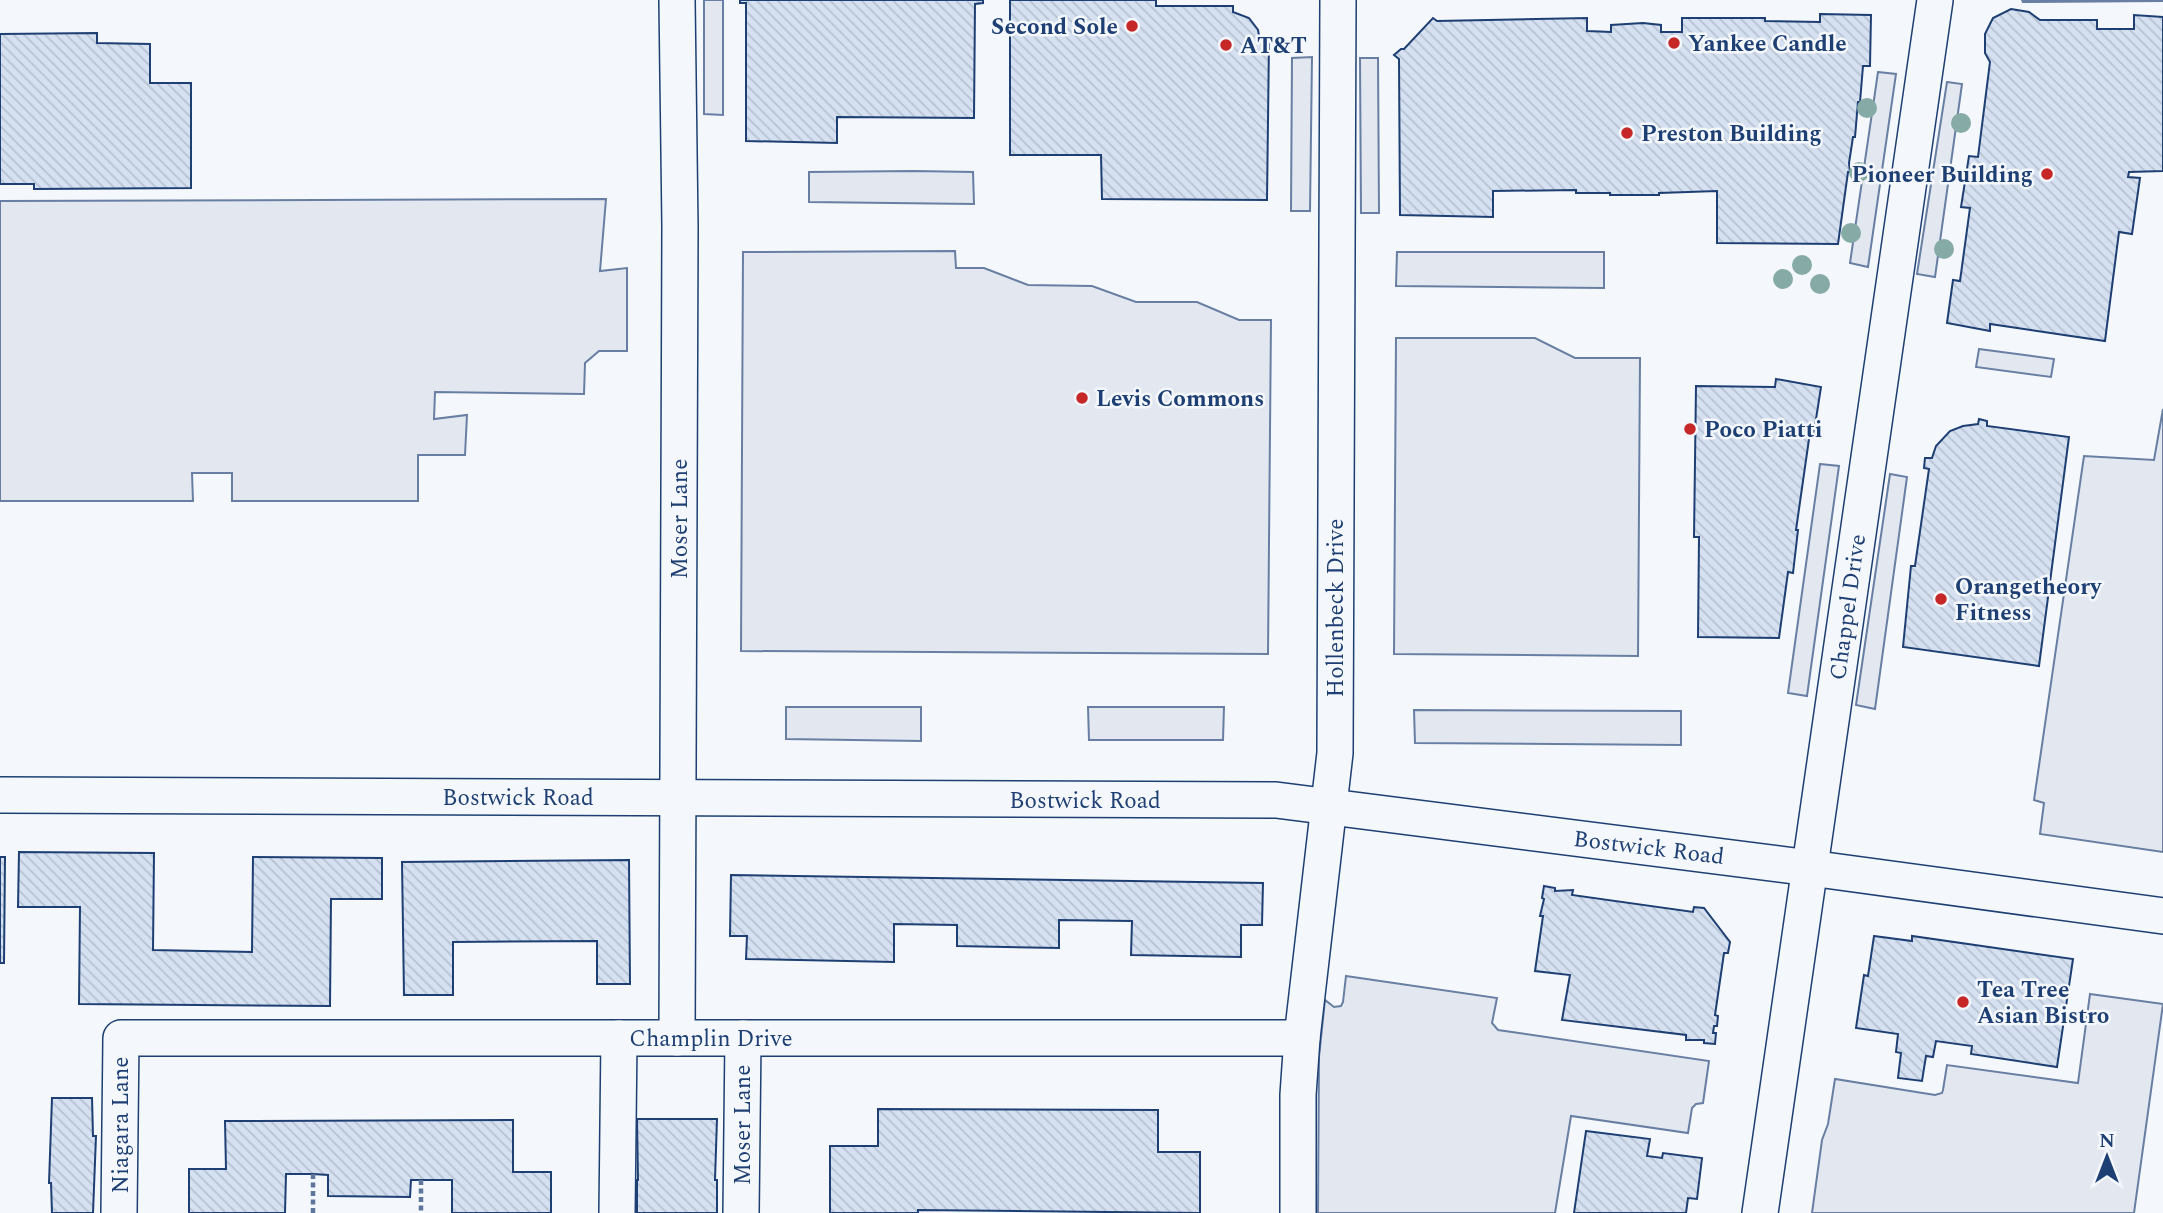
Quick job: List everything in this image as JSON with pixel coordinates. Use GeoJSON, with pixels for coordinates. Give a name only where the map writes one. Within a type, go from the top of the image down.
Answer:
{"type":"FeatureCollection","features":[{"type":"Feature","properties":{"kind":"street","name":"Moser Lane"},"geometry":{"type":"LineString","coordinates":[[677,0],[680,227],[677,1038]]}},
{"type":"Feature","properties":{"kind":"street","name":"Hollenbeck Drive"},"geometry":{"type":"LineString","coordinates":[[1298,1213],[1298,1096],[1302,1038],[1335,753],[1338,0]]}},
{"type":"Feature","properties":{"kind":"street","name":"Chappel Drive"},"geometry":{"type":"LineString","coordinates":[[1760,1213],[1935,0]]}},
{"type":"Feature","properties":{"kind":"street","name":"Bostwick Road"},"geometry":{"type":"LineString","coordinates":[[0,796],[1276,800],[2163,916]]}},
{"type":"Feature","properties":{"kind":"street","name":"Champlin Drive"},"geometry":{"type":"LineString","coordinates":[[121,1038],[1302,1038]]}},
{"type":"Feature","properties":{"kind":"street","name":"Niagara Lane"},"geometry":{"type":"LineString","coordinates":[[119,1213],[121,1038]]}},
{"type":"Feature","properties":{"kind":"street"},"geometry":{"type":"LineString","coordinates":[[618,1213],[619,1038]]}},
{"type":"Feature","properties":{"kind":"street","name":"Moser Lane"},"geometry":{"type":"LineString","coordinates":[[741,1213],[743,1038]]}},
{"type":"Feature","properties":{"kind":"path"},"geometry":{"type":"LineString","coordinates":[[313,1174],[313,1213]]}},
{"type":"Feature","properties":{"kind":"path"},"geometry":{"type":"LineString","coordinates":[[421,1180],[421,1213]]}},
{"type":"Feature","properties":{"kind":"shaded area"},"geometry":{"type":"Polygon","coordinates":[[[704,0],[723,0],[723,115],[704,114],[704,0]]]}},
{"type":"Feature","properties":{"kind":"shaded area"},"geometry":{"type":"Polygon","coordinates":[[[2022,0],[2163,0],[2163,1],[2023,2],[2022,0]]]}},
{"type":"Feature","properties":{"kind":"shaded area"},"geometry":{"type":"Polygon","coordinates":[[[1312,57],[1310,211],[1291,211],[1292,58],[1312,57]]]}},
{"type":"Feature","properties":{"kind":"shaded area"},"geometry":{"type":"Polygon","coordinates":[[[1360,58],[1378,58],[1379,213],[1361,213],[1360,58]]]}},
{"type":"Feature","properties":{"kind":"shaded area"},"geometry":{"type":"Polygon","coordinates":[[[1878,72],[1896,74],[1868,267],[1850,263],[1878,72]]]}},
{"type":"Feature","properties":{"kind":"shaded area"},"geometry":{"type":"Polygon","coordinates":[[[1947,82],[1962,84],[1935,277],[1917,274],[1947,82]]]}},
{"type":"Feature","properties":{"kind":"shaded area"},"geometry":{"type":"Polygon","coordinates":[[[809,172],[973,172],[974,204],[809,202],[809,172]]]}},
{"type":"Feature","properties":{"kind":"shaded area"},"geometry":{"type":"Polygon","coordinates":[[[606,199],[600,271],[627,268],[627,351],[599,351],[585,363],[584,394],[435,392],[434,419],[467,415],[465,455],[418,455],[418,501],[232,501],[232,473],[192,473],[193,501],[0,501],[0,201],[606,199]]]}},
{"type":"Feature","properties":{"kind":"shaded area"},"geometry":{"type":"Polygon","coordinates":[[[955,251],[956,268],[984,268],[1028,285],[1092,286],[1136,302],[1197,302],[1239,320],[1271,320],[1268,654],[741,651],[743,252],[955,251]]]}},
{"type":"Feature","properties":{"kind":"shaded area"},"geometry":{"type":"Polygon","coordinates":[[[1397,252],[1604,252],[1604,288],[1396,286],[1397,252]]]}},
{"type":"Feature","properties":{"kind":"shaded area"},"geometry":{"type":"Polygon","coordinates":[[[1396,338],[1535,338],[1575,358],[1640,358],[1638,656],[1394,654],[1396,338]]]}},
{"type":"Feature","properties":{"kind":"shaded area"},"geometry":{"type":"Polygon","coordinates":[[[1979,349],[2054,359],[2051,377],[1976,367],[1979,349]]]}},
{"type":"Feature","properties":{"kind":"shaded area"},"geometry":{"type":"Polygon","coordinates":[[[2163,409],[2163,852],[2040,834],[2044,803],[2034,800],[2084,456],[2154,460],[2163,409]]]}},
{"type":"Feature","properties":{"kind":"shaded area"},"geometry":{"type":"Polygon","coordinates":[[[1820,464],[1839,466],[1807,696],[1788,693],[1820,464]]]}},
{"type":"Feature","properties":{"kind":"shaded area"},"geometry":{"type":"Polygon","coordinates":[[[1890,474],[1907,477],[1875,709],[1856,705],[1890,474]]]}},
{"type":"Feature","properties":{"kind":"shaded area"},"geometry":{"type":"Polygon","coordinates":[[[786,707],[921,707],[921,741],[786,739],[786,707]]]}},
{"type":"Feature","properties":{"kind":"shaded area"},"geometry":{"type":"Polygon","coordinates":[[[1088,707],[1224,707],[1223,740],[1089,740],[1088,707]]]}},
{"type":"Feature","properties":{"kind":"shaded area"},"geometry":{"type":"Polygon","coordinates":[[[1414,710],[1681,711],[1681,745],[1415,743],[1414,710]]]}},
{"type":"Feature","properties":{"kind":"shaded area"},"geometry":{"type":"Polygon","coordinates":[[[1346,976],[1497,998],[1492,1023],[1498,1030],[1709,1061],[1703,1103],[1692,1108],[1688,1133],[1571,1116],[1555,1213],[1318,1213],[1319,1057],[1325,1000],[1334,1007],[1341,1006],[1346,976]]]}},
{"type":"Feature","properties":{"kind":"shaded area"},"geometry":{"type":"Polygon","coordinates":[[[2090,994],[2163,1004],[2134,1213],[1812,1213],[1822,1140],[1828,1124],[1835,1079],[1935,1095],[1942,1093],[1947,1065],[2078,1083],[2090,994]]]}},
{"type":"Feature","properties":{"kind":"building"},"geometry":{"type":"Polygon","coordinates":[[[740,0],[983,0],[983,3],[975,4],[974,118],[837,117],[837,143],[746,141],[746,3],[740,3],[740,0]]]}},
{"type":"Feature","properties":{"kind":"building"},"geometry":{"type":"Polygon","coordinates":[[[1010,0],[1156,0],[1156,6],[1233,6],[1233,12],[1249,18],[1258,30],[1260,41],[1269,41],[1267,200],[1102,199],[1101,155],[1010,155],[1010,0]]]}},
{"type":"Feature","properties":{"kind":"building","name":"Pioneer Building"},"geometry":{"type":"Polygon","coordinates":[[[2011,9],[2029,12],[2040,20],[2097,20],[2097,29],[2134,29],[2134,15],[2163,17],[2163,171],[2129,172],[2128,177],[2140,178],[2132,234],[2119,232],[2105,341],[1990,324],[1990,331],[1947,323],[1953,280],[1960,281],[1970,208],[1961,207],[1969,156],[1978,157],[1990,62],[1985,53],[1985,34],[1993,18],[2011,9]]]}},
{"type":"Feature","properties":{"kind":"building","name":"Preston Building"},"geometry":{"type":"Polygon","coordinates":[[[1820,14],[1871,15],[1870,66],[1863,66],[1838,244],[1717,243],[1717,191],[1610,195],[1576,193],[1576,190],[1493,191],[1493,217],[1400,215],[1399,59],[1394,55],[1404,49],[1433,18],[1437,21],[1587,18],[1587,31],[1611,32],[1611,25],[1643,23],[1661,25],[1661,32],[1682,32],[1682,18],[1765,18],[1765,21],[1820,22],[1820,14]]]}},
{"type":"Feature","properties":{"kind":"building"},"geometry":{"type":"Polygon","coordinates":[[[97,33],[97,43],[150,44],[150,83],[191,83],[191,188],[34,189],[34,184],[0,184],[0,34],[97,33]]]}},
{"type":"Feature","properties":{"kind":"building"},"geometry":{"type":"Polygon","coordinates":[[[1776,379],[1821,387],[1814,432],[1810,432],[1796,530],[1793,573],[1788,572],[1779,638],[1698,637],[1699,537],[1694,537],[1696,386],[1775,387],[1776,379]]]}},
{"type":"Feature","properties":{"kind":"building"},"geometry":{"type":"Polygon","coordinates":[[[1979,419],[1987,421],[1987,426],[2069,437],[2039,666],[1903,647],[1911,566],[1915,566],[1929,469],[1924,468],[1925,458],[1932,458],[1936,446],[1950,431],[1978,424],[1979,419]]]}},
{"type":"Feature","properties":{"kind":"building"},"geometry":{"type":"Polygon","coordinates":[[[19,852],[154,853],[153,950],[252,952],[253,857],[382,858],[382,899],[331,899],[330,1006],[79,1004],[80,907],[18,907],[19,852]]]}},
{"type":"Feature","properties":{"kind":"building"},"geometry":{"type":"Polygon","coordinates":[[[0,857],[5,857],[4,963],[0,963],[0,857]]]}},
{"type":"Feature","properties":{"kind":"building"},"geometry":{"type":"Polygon","coordinates":[[[629,860],[630,984],[597,984],[597,941],[453,942],[453,995],[404,995],[402,862],[629,860]]]}},
{"type":"Feature","properties":{"kind":"building"},"geometry":{"type":"Polygon","coordinates":[[[731,875],[1263,883],[1262,925],[1241,925],[1241,957],[1131,955],[1132,921],[1059,920],[1059,948],[957,946],[957,925],[894,924],[894,962],[746,959],[747,936],[730,936],[731,875]]]}},
{"type":"Feature","properties":{"kind":"building"},"geometry":{"type":"Polygon","coordinates":[[[1544,886],[1555,888],[1555,891],[1573,890],[1572,895],[1693,912],[1694,907],[1704,908],[1730,942],[1728,953],[1724,953],[1715,1015],[1718,1016],[1717,1026],[1714,1026],[1713,1033],[1716,1033],[1715,1044],[1704,1043],[1704,1040],[1686,1040],[1686,1035],[1562,1020],[1570,975],[1535,971],[1543,916],[1540,916],[1544,886]]]}},
{"type":"Feature","properties":{"kind":"building","name":"Tea Tree Asian Bistro"},"geometry":{"type":"Polygon","coordinates":[[[1874,936],[1912,941],[1912,936],[2073,959],[2057,1067],[1971,1054],[1972,1046],[1936,1041],[1933,1057],[1926,1056],[1922,1081],[1898,1078],[1901,1053],[1896,1052],[1898,1034],[1856,1028],[1864,975],[1868,976],[1874,936]]]}},
{"type":"Feature","properties":{"kind":"building"},"geometry":{"type":"Polygon","coordinates":[[[52,1098],[92,1098],[93,1136],[96,1136],[93,1213],[52,1213],[49,1183],[52,1098]]]}},
{"type":"Feature","properties":{"kind":"building"},"geometry":{"type":"Polygon","coordinates":[[[878,1109],[1158,1110],[1158,1152],[1200,1152],[1200,1213],[918,1210],[918,1213],[830,1213],[830,1146],[878,1146],[878,1109]]]}},
{"type":"Feature","properties":{"kind":"building"},"geometry":{"type":"Polygon","coordinates":[[[637,1119],[717,1119],[717,1213],[637,1213],[637,1119]]]}},
{"type":"Feature","properties":{"kind":"building"},"geometry":{"type":"Polygon","coordinates":[[[513,1120],[513,1172],[551,1172],[551,1213],[452,1213],[452,1180],[411,1180],[410,1197],[328,1196],[328,1175],[286,1174],[285,1213],[189,1213],[189,1169],[226,1169],[225,1121],[513,1120]]]}},
{"type":"Feature","properties":{"kind":"building"},"geometry":{"type":"Polygon","coordinates":[[[1586,1131],[1650,1139],[1647,1156],[1662,1158],[1663,1153],[1702,1158],[1697,1199],[1688,1198],[1686,1213],[1574,1213],[1586,1131]]]}},
{"type":"Feature","properties":{"kind":"place","name":"Second Sole"},"geometry":{"type":"Point","coordinates":[1132,26]}},
{"type":"Feature","properties":{"kind":"place","name":"Yankee Candle"},"geometry":{"type":"Point","coordinates":[1674,43]}},
{"type":"Feature","properties":{"kind":"place","name":"AT&T"},"geometry":{"type":"Point","coordinates":[1226,45]}},
{"type":"Feature","properties":{"kind":"place","name":"Preston Building"},"geometry":{"type":"Point","coordinates":[1627,133]}},
{"type":"Feature","properties":{"kind":"place","name":"Pioneer Building"},"geometry":{"type":"Point","coordinates":[2047,174]}},
{"type":"Feature","properties":{"kind":"place","name":"Levis Commons"},"geometry":{"type":"Point","coordinates":[1082,398]}},
{"type":"Feature","properties":{"kind":"place","name":"Poco Piatti"},"geometry":{"type":"Point","coordinates":[1690,429]}},
{"type":"Feature","properties":{"kind":"place","name":"Orangetheory Fitness"},"geometry":{"type":"Point","coordinates":[1941,599]}},
{"type":"Feature","properties":{"kind":"place","name":"Tea Tree Asian Bistro"},"geometry":{"type":"Point","coordinates":[1963,1002]}}]}
